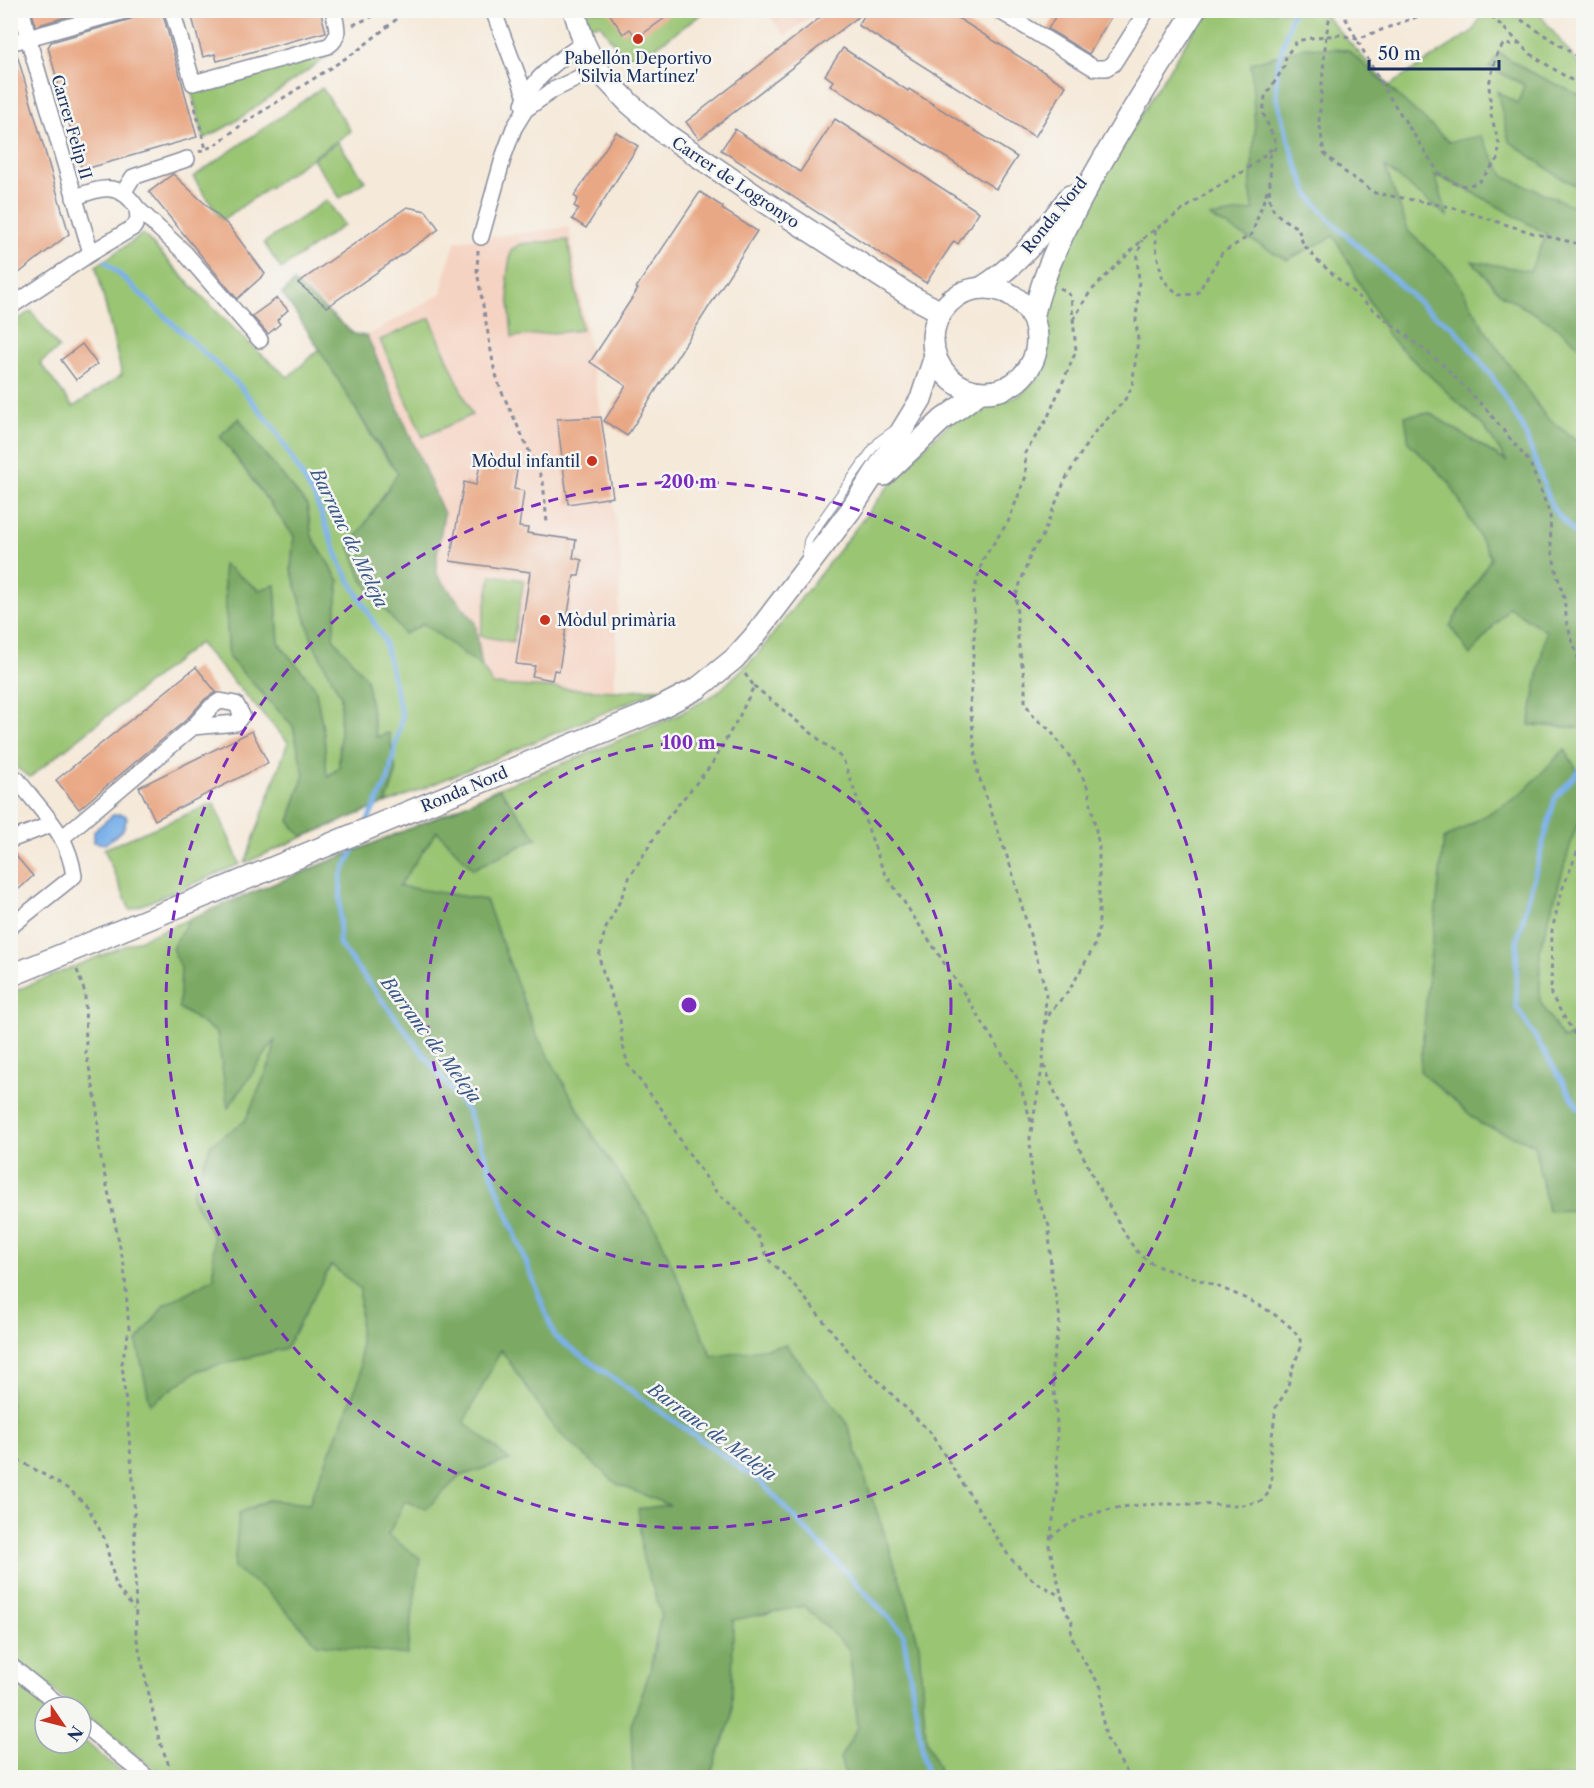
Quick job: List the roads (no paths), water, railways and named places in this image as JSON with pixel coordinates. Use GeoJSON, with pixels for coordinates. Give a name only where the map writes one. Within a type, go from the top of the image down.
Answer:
{"type":"FeatureCollection","features":[{"type":"Feature","properties":{"kind":"main road","name":"Carrer de Logronyo"},"geometry":{"type":"LineString","coordinates":[[574,10],[597,69],[608,82],[664,133],[890,283],[939,302]]}},
{"type":"Feature","properties":{"kind":"main road","name":"Ronda Nord"},"geometry":{"type":"LineString","coordinates":[[1033,317],[1041,284],[1057,242],[1117,134],[1195,10]]}},
{"type":"Feature","properties":{"kind":"main road","name":"Ronda Nord"},"geometry":{"type":"LineString","coordinates":[[976,283],[1011,266],[1042,233],[1117,134]]}},
{"type":"Feature","properties":{"kind":"main road"},"geometry":{"type":"LineString","coordinates":[[976,283],[1011,294],[1024,304],[1033,317],[1038,332],[1038,349],[1023,377],[1010,387],[995,392],[979,393],[964,389],[951,381],[935,356],[933,341],[939,302],[968,291],[976,283]]}},
{"type":"Feature","properties":{"kind":"main road","name":"Ronda Nord"},"geometry":{"type":"LineString","coordinates":[[10,976],[675,701],[698,688],[734,659],[753,638],[850,511],[921,399],[935,356]]}},
{"type":"Feature","properties":{"kind":"main road","name":"Ronda Nord"},"geometry":{"type":"LineString","coordinates":[[850,511],[905,454],[942,420],[979,393]]}},
{"type":"Feature","properties":{"kind":"street","name":"Carrer Felip II"},"geometry":{"type":"LineString","coordinates":[[22,10],[28,38],[91,253]]}},
{"type":"Feature","properties":{"kind":"street"},"geometry":{"type":"LineString","coordinates":[[10,43],[128,10]]}},
{"type":"Feature","properties":{"kind":"street"},"geometry":{"type":"LineString","coordinates":[[172,10],[193,83],[325,47],[336,35],[333,10]]}},
{"type":"Feature","properties":{"kind":"street"},"geometry":{"type":"LineString","coordinates":[[493,10],[529,109],[553,90],[580,77],[597,78],[608,82]]}},
{"type":"Feature","properties":{"kind":"street"},"geometry":{"type":"LineString","coordinates":[[998,10],[1094,68],[1106,68],[1113,64],[1147,10]]}},
{"type":"Feature","properties":{"kind":"street"},"geometry":{"type":"LineString","coordinates":[[481,237],[504,154],[526,103],[545,72],[588,50]]}},
{"type":"Feature","properties":{"kind":"street"},"geometry":{"type":"LineString","coordinates":[[580,77],[588,50]]}},
{"type":"Feature","properties":{"kind":"street"},"geometry":{"type":"LineString","coordinates":[[123,193],[133,177],[187,159]]}},
{"type":"Feature","properties":{"kind":"street"},"geometry":{"type":"LineString","coordinates":[[74,198],[103,188],[111,188],[123,193],[185,253],[260,340]]}},
{"type":"Feature","properties":{"kind":"street"},"geometry":{"type":"LineString","coordinates":[[134,227],[138,219],[137,208]]}},
{"type":"Feature","properties":{"kind":"street"},"geometry":{"type":"LineString","coordinates":[[10,307],[134,227],[146,221],[154,222]]}},
{"type":"Feature","properties":{"kind":"street"},"geometry":{"type":"LineString","coordinates":[[63,837],[193,727]]}},
{"type":"Feature","properties":{"kind":"street"},"geometry":{"type":"LineString","coordinates":[[10,774],[17,779],[63,837],[71,858],[74,876],[10,927]]}},
{"type":"Feature","properties":{"kind":"street"},"geometry":{"type":"LineString","coordinates":[[10,840],[52,824]]}},
{"type":"Feature","properties":{"kind":"street"},"geometry":{"type":"LineString","coordinates":[[10,1665],[47,1695]]}},
{"type":"Feature","properties":{"kind":"street"},"geometry":{"type":"LineString","coordinates":[[93,1733],[148,1778]]}},
{"type":"Feature","properties":{"kind":"lane"},"geometry":{"type":"LineString","coordinates":[[806,568],[808,541],[824,515],[880,440],[910,418]]}},
{"type":"Feature","properties":{"kind":"water"},"geometry":{"type":"Polygon","coordinates":[[[119,814],[127,818],[123,830],[105,844],[94,842],[94,831],[113,815],[119,814]]]}},
{"type":"Feature","properties":{"kind":"waterway"},"geometry":{"type":"LineString","coordinates":[[1293,10],[1277,68],[1276,96],[1294,158],[1309,195],[1331,221],[1426,309],[1454,328],[1493,378],[1523,428],[1553,509],[1584,544]]}},
{"type":"Feature","properties":{"kind":"waterway","name":"Barranc de Meleja"},"geometry":{"type":"LineString","coordinates":[[106,262],[238,384],[274,428],[315,498],[341,565],[384,640],[402,717],[388,780],[367,822]]}},
{"type":"Feature","properties":{"kind":"waterway"},"geometry":{"type":"LineString","coordinates":[[1584,765],[1555,798],[1517,941],[1516,1006],[1578,1107],[1584,1110]]}},
{"type":"Feature","properties":{"kind":"waterway","name":"Barranc de Meleja"},"geometry":{"type":"LineString","coordinates":[[359,839],[341,876],[339,944],[468,1112],[555,1337],[762,1483],[903,1633],[927,1778]]}},
{"type":"Feature","properties":{"kind":"place","name":"Pabellón Deportivo 'Silvia Martínez'"},"geometry":{"type":"Point","coordinates":[638,39]}},
{"type":"Feature","properties":{"kind":"place","name":"Mòdul infantil"},"geometry":{"type":"Point","coordinates":[592,461]}},
{"type":"Feature","properties":{"kind":"place","name":"Mòdul primària"},"geometry":{"type":"Point","coordinates":[545,620]}}]}
